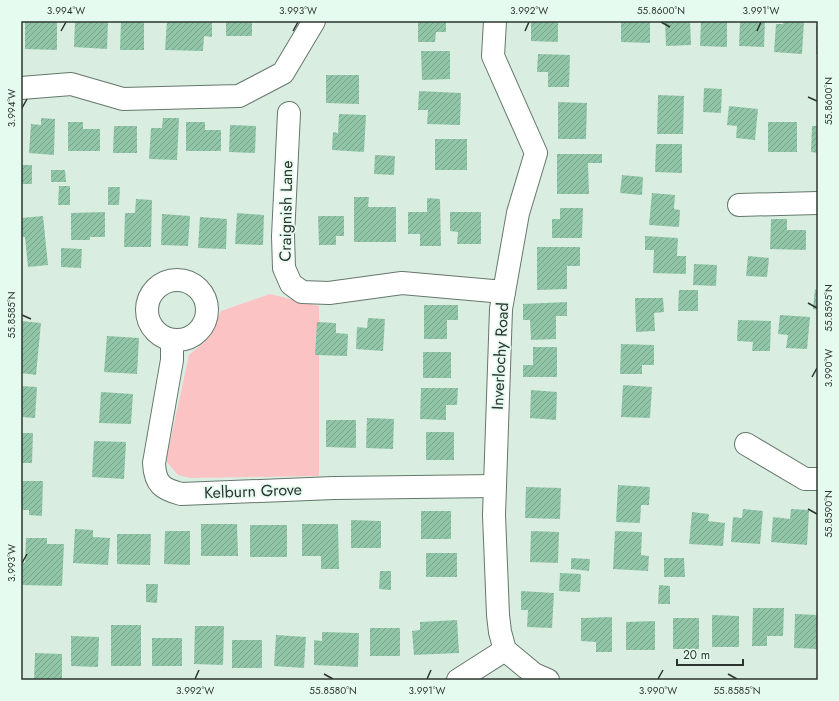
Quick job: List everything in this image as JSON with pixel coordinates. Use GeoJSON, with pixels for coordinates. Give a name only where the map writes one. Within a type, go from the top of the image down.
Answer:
{"type":"FeatureCollection","features":[{"type":"Feature","properties":{"kind":"street"},"geometry":{"type":"LineString","coordinates":[[21,88],[71,84],[123,99],[239,96],[283,73],[314,21]]}},
{"type":"Feature","properties":{"kind":"street","name":"Inverlochy Road"},"geometry":{"type":"LineString","coordinates":[[495,21],[493,56],[536,153],[518,213],[501,308],[494,515],[498,615],[500,632],[505,650]]}},
{"type":"Feature","properties":{"kind":"street","name":"Craignish Lane"},"geometry":{"type":"LineString","coordinates":[[289,113],[283,236],[284,268],[291,284],[302,292],[329,293],[402,283],[504,292]]}},
{"type":"Feature","properties":{"kind":"street"},"geometry":{"type":"LineString","coordinates":[[739,205],[818,203]]}},
{"type":"Feature","properties":{"kind":"street","name":"Kelburn Grove"},"geometry":{"type":"LineString","coordinates":[[172,340],[172,360],[154,463],[155,476],[166,490],[181,494],[334,488],[495,486]]}},
{"type":"Feature","properties":{"kind":"street"},"geometry":{"type":"LineString","coordinates":[[746,444],[805,479],[818,479]]}},
{"type":"Feature","properties":{"kind":"street"},"geometry":{"type":"LineString","coordinates":[[458,680],[505,650],[534,674],[548,680]]}},
{"type":"Feature","properties":{"kind":"shaded area"},"geometry":{"type":"Polygon","coordinates":[[[270,294],[319,306],[319,476],[191,478],[178,475],[166,461],[189,355],[208,339],[221,311],[270,294]]]}},
{"type":"Feature","properties":{"kind":"building"},"geometry":{"type":"Polygon","coordinates":[[[25,21],[57,22],[57,50],[25,49],[25,21]]]}},
{"type":"Feature","properties":{"kind":"building"},"geometry":{"type":"Polygon","coordinates":[[[75,21],[108,22],[107,49],[74,47],[75,21]]]}},
{"type":"Feature","properties":{"kind":"building"},"geometry":{"type":"Polygon","coordinates":[[[121,21],[144,21],[144,50],[120,50],[121,21]]]}},
{"type":"Feature","properties":{"kind":"building"},"geometry":{"type":"Polygon","coordinates":[[[167,21],[212,21],[212,37],[204,36],[203,51],[165,50],[167,21]]]}},
{"type":"Feature","properties":{"kind":"building"},"geometry":{"type":"Polygon","coordinates":[[[226,21],[252,21],[252,36],[226,36],[226,21]]]}},
{"type":"Feature","properties":{"kind":"building"},"geometry":{"type":"Polygon","coordinates":[[[418,21],[446,21],[446,32],[436,32],[435,42],[418,42],[418,21]]]}},
{"type":"Feature","properties":{"kind":"building"},"geometry":{"type":"Polygon","coordinates":[[[531,21],[558,21],[558,42],[531,41],[531,21]]]}},
{"type":"Feature","properties":{"kind":"building"},"geometry":{"type":"Polygon","coordinates":[[[621,21],[650,21],[650,43],[621,42],[621,21]]]}},
{"type":"Feature","properties":{"kind":"building"},"geometry":{"type":"Polygon","coordinates":[[[665,21],[690,21],[691,45],[666,46],[665,21]]]}},
{"type":"Feature","properties":{"kind":"building"},"geometry":{"type":"Polygon","coordinates":[[[701,21],[727,21],[727,47],[700,46],[701,21]]]}},
{"type":"Feature","properties":{"kind":"building"},"geometry":{"type":"Polygon","coordinates":[[[740,21],[765,21],[764,47],[739,46],[740,21]]]}},
{"type":"Feature","properties":{"kind":"building"},"geometry":{"type":"Polygon","coordinates":[[[784,21],[804,21],[802,54],[774,52],[776,24],[783,24],[784,21]]]}},
{"type":"Feature","properties":{"kind":"building"},"geometry":{"type":"Polygon","coordinates":[[[816,25],[818,25],[818,54],[816,54],[816,25]]]}},
{"type":"Feature","properties":{"kind":"building"},"geometry":{"type":"Polygon","coordinates":[[[421,51],[450,51],[450,79],[422,80],[421,51]]]}},
{"type":"Feature","properties":{"kind":"building"},"geometry":{"type":"Polygon","coordinates":[[[538,54],[570,55],[569,87],[548,87],[548,72],[537,72],[538,54]]]}},
{"type":"Feature","properties":{"kind":"building"},"geometry":{"type":"Polygon","coordinates":[[[326,75],[359,75],[359,104],[326,103],[326,75]]]}},
{"type":"Feature","properties":{"kind":"building"},"geometry":{"type":"Polygon","coordinates":[[[704,88],[722,89],[721,113],[703,112],[704,88]]]}},
{"type":"Feature","properties":{"kind":"building"},"geometry":{"type":"Polygon","coordinates":[[[419,91],[461,93],[460,125],[427,124],[428,110],[418,110],[419,91]]]}},
{"type":"Feature","properties":{"kind":"building"},"geometry":{"type":"Polygon","coordinates":[[[658,95],[684,96],[683,134],[657,134],[658,95]]]}},
{"type":"Feature","properties":{"kind":"building"},"geometry":{"type":"Polygon","coordinates":[[[558,102],[587,103],[586,139],[558,139],[558,102]]]}},
{"type":"Feature","properties":{"kind":"building"},"geometry":{"type":"Polygon","coordinates":[[[729,106],[758,109],[755,140],[736,138],[737,126],[727,125],[729,106]]]}},
{"type":"Feature","properties":{"kind":"building"},"geometry":{"type":"Polygon","coordinates":[[[339,114],[366,115],[364,152],[332,150],[333,132],[338,133],[339,114]]]}},
{"type":"Feature","properties":{"kind":"building"},"geometry":{"type":"Polygon","coordinates":[[[41,118],[55,119],[54,155],[29,153],[31,124],[41,125],[41,118]]]}},
{"type":"Feature","properties":{"kind":"building"},"geometry":{"type":"Polygon","coordinates":[[[163,118],[179,118],[177,160],[149,159],[151,128],[162,128],[163,118]]]}},
{"type":"Feature","properties":{"kind":"building"},"geometry":{"type":"Polygon","coordinates":[[[68,122],[83,122],[83,129],[100,129],[100,151],[68,151],[68,122]]]}},
{"type":"Feature","properties":{"kind":"building"},"geometry":{"type":"Polygon","coordinates":[[[186,122],[205,122],[205,130],[221,130],[221,151],[186,151],[186,122]]]}},
{"type":"Feature","properties":{"kind":"building"},"geometry":{"type":"Polygon","coordinates":[[[768,122],[797,122],[797,152],[768,152],[768,122]]]}},
{"type":"Feature","properties":{"kind":"building"},"geometry":{"type":"Polygon","coordinates":[[[230,125],[256,126],[255,153],[229,152],[230,125]]]}},
{"type":"Feature","properties":{"kind":"building"},"geometry":{"type":"Polygon","coordinates":[[[114,126],[137,126],[137,153],[113,153],[114,126]]]}},
{"type":"Feature","properties":{"kind":"building"},"geometry":{"type":"Polygon","coordinates":[[[812,126],[818,126],[818,153],[811,152],[812,126]]]}},
{"type":"Feature","properties":{"kind":"building"},"geometry":{"type":"Polygon","coordinates":[[[435,139],[467,139],[467,170],[435,170],[435,139]]]}},
{"type":"Feature","properties":{"kind":"building"},"geometry":{"type":"Polygon","coordinates":[[[656,144],[682,144],[682,173],[655,172],[656,144]]]}},
{"type":"Feature","properties":{"kind":"building"},"geometry":{"type":"Polygon","coordinates":[[[557,154],[602,154],[602,163],[588,163],[589,194],[557,194],[557,154]]]}},
{"type":"Feature","properties":{"kind":"building"},"geometry":{"type":"Polygon","coordinates":[[[375,155],[395,156],[394,175],[374,174],[375,155]]]}},
{"type":"Feature","properties":{"kind":"building"},"geometry":{"type":"Polygon","coordinates":[[[21,165],[32,165],[32,184],[21,184],[21,165]]]}},
{"type":"Feature","properties":{"kind":"building"},"geometry":{"type":"Polygon","coordinates":[[[51,170],[65,170],[66,182],[51,182],[51,170]]]}},
{"type":"Feature","properties":{"kind":"building"},"geometry":{"type":"Polygon","coordinates":[[[622,175],[643,177],[642,195],[620,193],[622,175]]]}},
{"type":"Feature","properties":{"kind":"building"},"geometry":{"type":"Polygon","coordinates":[[[59,186],[70,186],[70,205],[58,205],[59,186]]]}},
{"type":"Feature","properties":{"kind":"building"},"geometry":{"type":"Polygon","coordinates":[[[108,187],[120,187],[119,205],[108,205],[108,187]]]}},
{"type":"Feature","properties":{"kind":"building"},"geometry":{"type":"Polygon","coordinates":[[[652,193],[675,195],[674,209],[680,210],[679,227],[649,225],[652,193]]]}},
{"type":"Feature","properties":{"kind":"building"},"geometry":{"type":"Polygon","coordinates":[[[354,197],[369,197],[368,207],[396,207],[396,242],[354,242],[354,197]]]}},
{"type":"Feature","properties":{"kind":"building"},"geometry":{"type":"Polygon","coordinates":[[[427,198],[440,199],[441,246],[420,246],[420,234],[408,234],[408,212],[427,212],[427,198]]]}},
{"type":"Feature","properties":{"kind":"building"},"geometry":{"type":"Polygon","coordinates":[[[136,199],[152,200],[151,247],[124,247],[125,213],[135,213],[136,199]]]}},
{"type":"Feature","properties":{"kind":"building"},"geometry":{"type":"Polygon","coordinates":[[[560,208],[583,208],[582,238],[552,238],[552,219],[560,219],[560,208]]]}},
{"type":"Feature","properties":{"kind":"building"},"geometry":{"type":"Polygon","coordinates":[[[105,212],[105,237],[90,237],[90,240],[71,240],[71,213],[105,212]]]}},
{"type":"Feature","properties":{"kind":"building"},"geometry":{"type":"Polygon","coordinates":[[[450,212],[481,212],[481,244],[457,244],[458,232],[450,231],[450,212]]]}},
{"type":"Feature","properties":{"kind":"building"},"geometry":{"type":"Polygon","coordinates":[[[237,213],[264,215],[263,245],[235,244],[237,213]]]}},
{"type":"Feature","properties":{"kind":"building"},"geometry":{"type":"Polygon","coordinates":[[[162,214],[190,216],[188,246],[161,245],[162,214]]]}},
{"type":"Feature","properties":{"kind":"building"},"geometry":{"type":"Polygon","coordinates":[[[43,216],[48,265],[28,267],[25,237],[21,237],[21,218],[43,216]]]}},
{"type":"Feature","properties":{"kind":"building"},"geometry":{"type":"Polygon","coordinates":[[[318,216],[344,216],[344,236],[336,236],[336,245],[319,245],[318,216]]]}},
{"type":"Feature","properties":{"kind":"building"},"geometry":{"type":"Polygon","coordinates":[[[200,217],[227,219],[226,249],[198,248],[200,217]]]}},
{"type":"Feature","properties":{"kind":"building"},"geometry":{"type":"Polygon","coordinates":[[[771,219],[787,219],[787,230],[806,230],[806,250],[770,249],[771,219]]]}},
{"type":"Feature","properties":{"kind":"building"},"geometry":{"type":"Polygon","coordinates":[[[645,236],[678,238],[677,256],[686,256],[686,274],[653,273],[654,250],[645,250],[645,236]]]}},
{"type":"Feature","properties":{"kind":"building"},"geometry":{"type":"Polygon","coordinates":[[[537,247],[580,247],[580,266],[567,266],[567,289],[537,290],[537,247]]]}},
{"type":"Feature","properties":{"kind":"building"},"geometry":{"type":"Polygon","coordinates":[[[61,248],[82,249],[81,268],[61,267],[61,248]]]}},
{"type":"Feature","properties":{"kind":"building"},"geometry":{"type":"Polygon","coordinates":[[[748,256],[769,258],[767,277],[746,276],[748,256]]]}},
{"type":"Feature","properties":{"kind":"building"},"geometry":{"type":"Polygon","coordinates":[[[694,264],[717,265],[716,286],[693,285],[694,264]]]}},
{"type":"Feature","properties":{"kind":"building"},"geometry":{"type":"Polygon","coordinates":[[[815,289],[818,290],[818,310],[813,309],[815,289]]]}},
{"type":"Feature","properties":{"kind":"building"},"geometry":{"type":"Polygon","coordinates":[[[679,290],[698,290],[698,311],[678,311],[679,290]]]}},
{"type":"Feature","properties":{"kind":"building"},"geometry":{"type":"Polygon","coordinates":[[[635,298],[663,298],[664,312],[654,313],[655,331],[636,332],[635,298]]]}},
{"type":"Feature","properties":{"kind":"building"},"geometry":{"type":"Polygon","coordinates":[[[567,302],[567,316],[556,316],[556,339],[531,340],[530,320],[523,320],[523,304],[567,302]]]}},
{"type":"Feature","properties":{"kind":"building"},"geometry":{"type":"Polygon","coordinates":[[[424,305],[458,305],[458,320],[447,320],[447,339],[424,339],[424,305]]]}},
{"type":"Feature","properties":{"kind":"building"},"geometry":{"type":"Polygon","coordinates":[[[780,315],[810,317],[807,349],[786,348],[788,335],[778,334],[780,315]]]}},
{"type":"Feature","properties":{"kind":"building"},"geometry":{"type":"Polygon","coordinates":[[[368,318],[385,319],[383,351],[356,349],[357,327],[367,328],[368,318]]]}},
{"type":"Feature","properties":{"kind":"building"},"geometry":{"type":"Polygon","coordinates":[[[738,320],[771,321],[770,351],[752,351],[753,342],[737,341],[738,320]]]}},
{"type":"Feature","properties":{"kind":"building"},"geometry":{"type":"Polygon","coordinates":[[[21,321],[41,323],[36,375],[21,373],[21,321]]]}},
{"type":"Feature","properties":{"kind":"building"},"geometry":{"type":"Polygon","coordinates":[[[317,322],[336,323],[336,333],[348,334],[347,356],[315,355],[317,322]]]}},
{"type":"Feature","properties":{"kind":"building"},"geometry":{"type":"Polygon","coordinates":[[[107,336],[139,338],[137,374],[104,372],[107,336]]]}},
{"type":"Feature","properties":{"kind":"building"},"geometry":{"type":"Polygon","coordinates":[[[621,344],[654,345],[654,365],[642,365],[642,374],[620,374],[621,344]]]}},
{"type":"Feature","properties":{"kind":"building"},"geometry":{"type":"Polygon","coordinates":[[[533,347],[557,347],[557,377],[523,377],[523,365],[533,365],[533,347]]]}},
{"type":"Feature","properties":{"kind":"building"},"geometry":{"type":"Polygon","coordinates":[[[423,352],[451,352],[451,378],[423,378],[423,352]]]}},
{"type":"Feature","properties":{"kind":"building"},"geometry":{"type":"Polygon","coordinates":[[[623,385],[652,387],[650,418],[621,417],[623,385]]]}},
{"type":"Feature","properties":{"kind":"building"},"geometry":{"type":"Polygon","coordinates":[[[21,386],[37,387],[35,418],[21,417],[21,386]]]}},
{"type":"Feature","properties":{"kind":"building"},"geometry":{"type":"Polygon","coordinates":[[[421,388],[458,388],[457,405],[446,405],[446,420],[420,419],[421,388]]]}},
{"type":"Feature","properties":{"kind":"building"},"geometry":{"type":"Polygon","coordinates":[[[531,390],[557,392],[556,420],[530,418],[531,390]]]}},
{"type":"Feature","properties":{"kind":"building"},"geometry":{"type":"Polygon","coordinates":[[[101,392],[133,394],[131,424],[99,423],[101,392]]]}},
{"type":"Feature","properties":{"kind":"building"},"geometry":{"type":"Polygon","coordinates":[[[367,418],[394,419],[393,449],[366,448],[367,418]]]}},
{"type":"Feature","properties":{"kind":"building"},"geometry":{"type":"Polygon","coordinates":[[[326,420],[356,420],[356,448],[326,447],[326,420]]]}},
{"type":"Feature","properties":{"kind":"building"},"geometry":{"type":"Polygon","coordinates":[[[426,432],[454,432],[454,460],[426,460],[426,432]]]}},
{"type":"Feature","properties":{"kind":"building"},"geometry":{"type":"Polygon","coordinates":[[[21,433],[33,433],[32,463],[21,463],[21,433]]]}},
{"type":"Feature","properties":{"kind":"building"},"geometry":{"type":"Polygon","coordinates":[[[94,441],[126,442],[124,479],[92,477],[94,441]]]}},
{"type":"Feature","properties":{"kind":"building"},"geometry":{"type":"Polygon","coordinates":[[[21,481],[43,481],[42,516],[29,515],[29,510],[21,510],[21,481]]]}},
{"type":"Feature","properties":{"kind":"building"},"geometry":{"type":"Polygon","coordinates":[[[618,485],[650,487],[649,505],[641,505],[640,523],[616,522],[618,485]]]}},
{"type":"Feature","properties":{"kind":"building"},"geometry":{"type":"Polygon","coordinates":[[[526,487],[561,488],[560,519],[525,518],[526,487]]]}},
{"type":"Feature","properties":{"kind":"building"},"geometry":{"type":"Polygon","coordinates":[[[743,509],[763,511],[760,544],[731,542],[733,517],[742,518],[743,509]]]}},
{"type":"Feature","properties":{"kind":"building"},"geometry":{"type":"Polygon","coordinates":[[[791,509],[809,510],[807,545],[771,542],[773,517],[790,519],[791,509]]]}},
{"type":"Feature","properties":{"kind":"building"},"geometry":{"type":"Polygon","coordinates":[[[421,511],[451,511],[451,539],[421,539],[421,511]]]}},
{"type":"Feature","properties":{"kind":"building"},"geometry":{"type":"Polygon","coordinates":[[[692,512],[709,514],[708,521],[725,523],[723,546],[689,544],[692,512]]]}},
{"type":"Feature","properties":{"kind":"building"},"geometry":{"type":"Polygon","coordinates":[[[351,520],[381,521],[381,548],[351,548],[351,520]]]}},
{"type":"Feature","properties":{"kind":"building"},"geometry":{"type":"Polygon","coordinates":[[[201,524],[237,524],[238,556],[201,556],[201,524]]]}},
{"type":"Feature","properties":{"kind":"building"},"geometry":{"type":"Polygon","coordinates":[[[302,524],[338,524],[339,569],[321,569],[321,556],[302,556],[302,524]]]}},
{"type":"Feature","properties":{"kind":"building"},"geometry":{"type":"Polygon","coordinates":[[[250,525],[287,525],[287,557],[250,557],[250,525]]]}},
{"type":"Feature","properties":{"kind":"building"},"geometry":{"type":"Polygon","coordinates":[[[75,529],[93,530],[93,537],[110,538],[108,565],[73,563],[75,529]]]}},
{"type":"Feature","properties":{"kind":"building"},"geometry":{"type":"Polygon","coordinates":[[[165,531],[190,531],[190,565],[164,564],[165,531]]]}},
{"type":"Feature","properties":{"kind":"building"},"geometry":{"type":"Polygon","coordinates":[[[531,531],[559,532],[558,563],[530,562],[531,531]]]}},
{"type":"Feature","properties":{"kind":"building"},"geometry":{"type":"Polygon","coordinates":[[[615,531],[642,532],[641,555],[649,556],[648,571],[613,569],[615,531]]]}},
{"type":"Feature","properties":{"kind":"building"},"geometry":{"type":"Polygon","coordinates":[[[117,534],[151,534],[150,565],[117,564],[117,534]]]}},
{"type":"Feature","properties":{"kind":"building"},"geometry":{"type":"Polygon","coordinates":[[[26,538],[47,538],[47,544],[64,544],[62,586],[21,585],[21,562],[25,563],[26,538]]]}},
{"type":"Feature","properties":{"kind":"building"},"geometry":{"type":"Polygon","coordinates":[[[426,553],[457,553],[457,577],[426,577],[426,553]]]}},
{"type":"Feature","properties":{"kind":"building"},"geometry":{"type":"Polygon","coordinates":[[[571,558],[590,559],[589,571],[571,569],[571,558]]]}},
{"type":"Feature","properties":{"kind":"building"},"geometry":{"type":"Polygon","coordinates":[[[664,558],[684,558],[685,577],[664,577],[664,558]]]}},
{"type":"Feature","properties":{"kind":"building"},"geometry":{"type":"Polygon","coordinates":[[[380,571],[391,571],[391,590],[379,589],[380,571]]]}},
{"type":"Feature","properties":{"kind":"building"},"geometry":{"type":"Polygon","coordinates":[[[560,573],[581,574],[580,592],[559,591],[560,573]]]}},
{"type":"Feature","properties":{"kind":"building"},"geometry":{"type":"Polygon","coordinates":[[[146,584],[158,584],[157,603],[146,602],[146,584]]]}},
{"type":"Feature","properties":{"kind":"building"},"geometry":{"type":"Polygon","coordinates":[[[659,585],[670,586],[670,604],[658,604],[659,585]]]}},
{"type":"Feature","properties":{"kind":"building"},"geometry":{"type":"Polygon","coordinates":[[[521,591],[554,593],[552,628],[527,627],[528,610],[521,610],[521,591]]]}},
{"type":"Feature","properties":{"kind":"building"},"geometry":{"type":"Polygon","coordinates":[[[753,608],[784,608],[783,636],[767,636],[767,646],[752,646],[753,608]]]}},
{"type":"Feature","properties":{"kind":"building"},"geometry":{"type":"Polygon","coordinates":[[[795,614],[818,615],[818,649],[794,648],[795,614]]]}},
{"type":"Feature","properties":{"kind":"building"},"geometry":{"type":"Polygon","coordinates":[[[712,615],[739,616],[739,647],[712,647],[712,615]]]}},
{"type":"Feature","properties":{"kind":"building"},"geometry":{"type":"Polygon","coordinates":[[[612,617],[612,652],[596,652],[596,642],[581,641],[581,618],[612,617]]]}},
{"type":"Feature","properties":{"kind":"building"},"geometry":{"type":"Polygon","coordinates":[[[673,618],[699,618],[699,649],[673,649],[673,618]]]}},
{"type":"Feature","properties":{"kind":"building"},"geometry":{"type":"Polygon","coordinates":[[[457,620],[459,653],[414,655],[412,631],[420,630],[420,622],[457,620]]]}},
{"type":"Feature","properties":{"kind":"building"},"geometry":{"type":"Polygon","coordinates":[[[655,621],[655,650],[626,650],[626,622],[655,621]]]}},
{"type":"Feature","properties":{"kind":"building"},"geometry":{"type":"Polygon","coordinates":[[[111,625],[141,625],[141,666],[111,666],[111,625]]]}},
{"type":"Feature","properties":{"kind":"building"},"geometry":{"type":"Polygon","coordinates":[[[195,626],[224,626],[223,665],[194,664],[195,626]]]}},
{"type":"Feature","properties":{"kind":"building"},"geometry":{"type":"Polygon","coordinates":[[[370,628],[400,628],[400,656],[370,656],[370,628]]]}},
{"type":"Feature","properties":{"kind":"building"},"geometry":{"type":"Polygon","coordinates":[[[322,632],[359,633],[358,667],[314,665],[314,640],[322,641],[322,632]]]}},
{"type":"Feature","properties":{"kind":"building"},"geometry":{"type":"Polygon","coordinates":[[[276,635],[306,637],[304,668],[274,666],[276,635]]]}},
{"type":"Feature","properties":{"kind":"building"},"geometry":{"type":"Polygon","coordinates":[[[71,636],[99,637],[98,667],[71,666],[71,636]]]}},
{"type":"Feature","properties":{"kind":"building"},"geometry":{"type":"Polygon","coordinates":[[[152,638],[182,638],[182,666],[152,666],[152,638]]]}},
{"type":"Feature","properties":{"kind":"building"},"geometry":{"type":"Polygon","coordinates":[[[232,640],[262,640],[262,668],[232,668],[232,640]]]}},
{"type":"Feature","properties":{"kind":"building"},"geometry":{"type":"Polygon","coordinates":[[[35,653],[62,654],[62,680],[34,680],[35,653]]]}}]}
